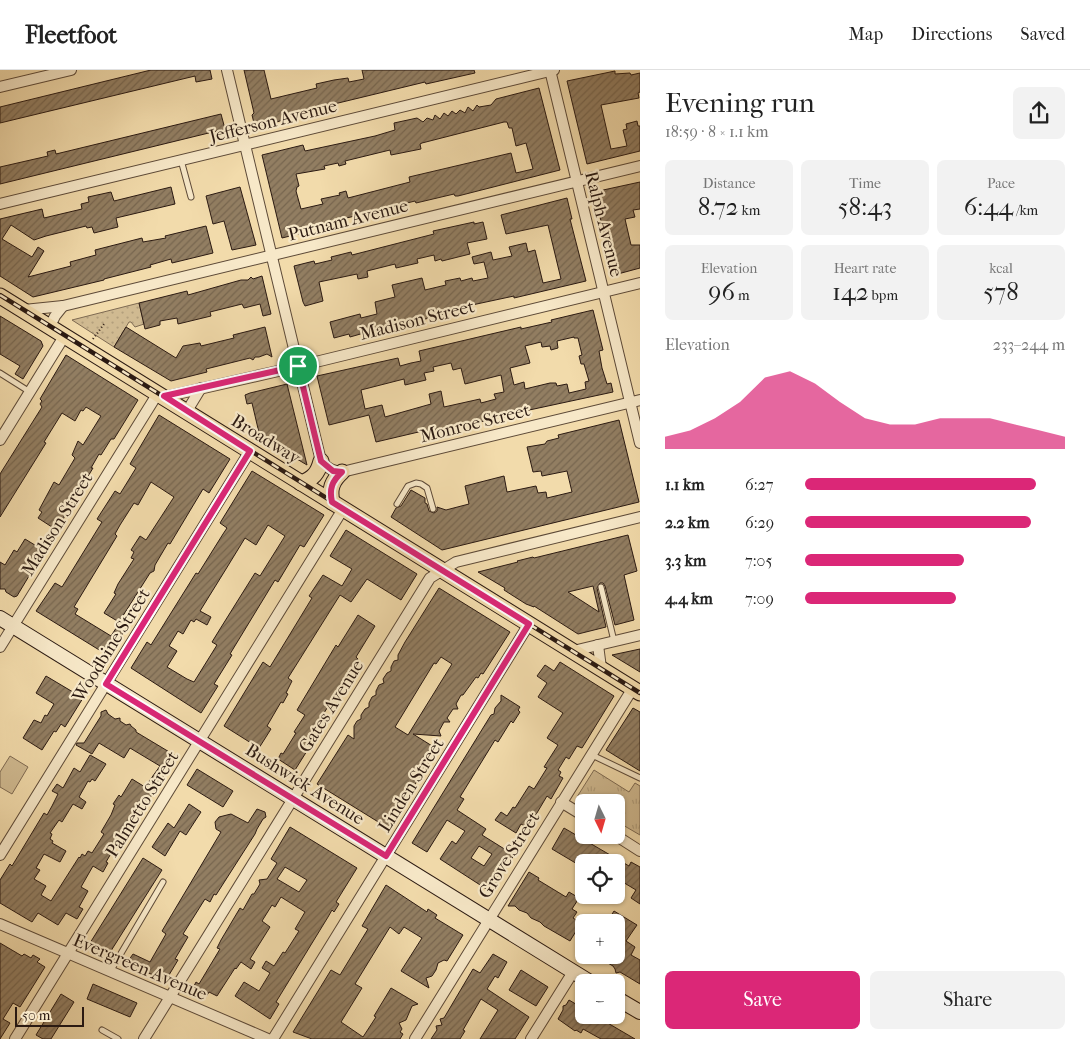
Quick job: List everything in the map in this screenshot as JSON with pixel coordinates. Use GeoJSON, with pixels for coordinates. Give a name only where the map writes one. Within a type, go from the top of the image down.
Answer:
{"type":"FeatureCollection","features":[{"type":"Feature","properties":{"kind":"main road","name":"Broadway"},"geometry":{"type":"LineString","coordinates":[[0,296],[636,690]]}},
{"type":"Feature","properties":{"kind":"main road"},"geometry":{"type":"LineString","coordinates":[[301,483],[315,475],[321,461]]}},
{"type":"Feature","properties":{"kind":"main road"},"geometry":{"type":"LineString","coordinates":[[338,505],[330,494],[331,485],[342,472]]}},
{"type":"Feature","properties":{"kind":"main road","name":"Bushwick Avenue"},"geometry":{"type":"LineString","coordinates":[[0,618],[576,974]]}},
{"type":"Feature","properties":{"kind":"main road"},"geometry":{"type":"LineString","coordinates":[[625,1003],[640,1012]]}},
{"type":"Feature","properties":{"kind":"street"},"geometry":{"type":"LineString","coordinates":[[0,87],[72,70]]}},
{"type":"Feature","properties":{"kind":"street"},"geometry":{"type":"LineString","coordinates":[[227,70],[321,461],[333,471],[342,472]]}},
{"type":"Feature","properties":{"kind":"street","name":"Jefferson Avenue"},"geometry":{"type":"LineString","coordinates":[[0,204],[551,70]]}},
{"type":"Feature","properties":{"kind":"street","name":"Ralph Avenue"},"geometry":{"type":"LineString","coordinates":[[551,70],[604,292],[635,401],[640,443]]}},
{"type":"Feature","properties":{"kind":"street","name":"Putnam Avenue"},"geometry":{"type":"LineString","coordinates":[[24,310],[63,306],[640,166]]}},
{"type":"Feature","properties":{"kind":"street","name":"Madison Street"},"geometry":{"type":"LineString","coordinates":[[0,647],[161,395],[298,366],[640,283]]}},
{"type":"Feature","properties":{"kind":"street"},"geometry":{"type":"LineString","coordinates":[[50,326],[63,306]]}},
{"type":"Feature","properties":{"kind":"street"},"geometry":{"type":"LineString","coordinates":[[0,440],[65,335]]}},
{"type":"Feature","properties":{"kind":"street"},"geometry":{"type":"LineString","coordinates":[[187,411],[201,388]]}},
{"type":"Feature","properties":{"kind":"street","name":"Monroe Street"},"geometry":{"type":"LineString","coordinates":[[342,472],[635,401]]}},
{"type":"Feature","properties":{"kind":"street","name":"Woodbine Street"},"geometry":{"type":"LineString","coordinates":[[0,855],[250,451]]}},
{"type":"Feature","properties":{"kind":"street","name":"Palmetto Street"},"geometry":{"type":"LineString","coordinates":[[15,1039],[200,741],[338,505]]}},
{"type":"Feature","properties":{"kind":"street","name":"Gates Avenue"},"geometry":{"type":"LineString","coordinates":[[144,1039],[430,578],[456,562],[640,517]]}},
{"type":"Feature","properties":{"kind":"street","name":"Linden Street"},"geometry":{"type":"LineString","coordinates":[[273,1039],[529,624]]}},
{"type":"Feature","properties":{"kind":"street"},"geometry":{"type":"LineString","coordinates":[[573,651],[640,635]]}},
{"type":"Feature","properties":{"kind":"street"},"geometry":{"type":"LineString","coordinates":[[598,645],[601,668]]}},
{"type":"Feature","properties":{"kind":"street","name":"Grove Street"},"geometry":{"type":"LineString","coordinates":[[415,1039],[591,755],[636,690]]}},
{"type":"Feature","properties":{"kind":"street"},"geometry":{"type":"LineString","coordinates":[[562,802],[575,810]]}},
{"type":"Feature","properties":{"kind":"street"},"geometry":{"type":"LineString","coordinates":[[625,841],[640,851]]}},
{"type":"Feature","properties":{"kind":"street","name":"Evergreen Avenue"},"geometry":{"type":"LineString","coordinates":[[0,924],[268,1039]]}},
{"type":"Feature","properties":{"kind":"street"},"geometry":{"type":"LineString","coordinates":[[531,1039],[573,972]]}},
{"type":"Feature","properties":{"kind":"lane"},"geometry":{"type":"LineString","coordinates":[[181,160],[191,197]]}},
{"type":"Feature","properties":{"kind":"lane"},"geometry":{"type":"LineString","coordinates":[[0,373],[30,392]]}},
{"type":"Feature","properties":{"kind":"lane"},"geometry":{"type":"LineString","coordinates":[[397,504],[408,486],[416,483],[427,488],[433,509]]}},
{"type":"Feature","properties":{"kind":"lane"},"geometry":{"type":"LineString","coordinates":[[601,587],[614,641]]}},
{"type":"Feature","properties":{"kind":"lane"},"geometry":{"type":"LineString","coordinates":[[591,755],[640,778]]}},
{"type":"Feature","properties":{"kind":"lane"},"geometry":{"type":"LineString","coordinates":[[110,972],[163,882]]}},
{"type":"Feature","properties":{"kind":"lane"},"geometry":{"type":"LineString","coordinates":[[102,1030],[118,1039]]}},
{"type":"Feature","properties":{"kind":"path"},"geometry":{"type":"LineString","coordinates":[[93,339],[104,324]]}},
{"type":"Feature","properties":{"kind":"green space"},"geometry":{"type":"Polygon","coordinates":[[[139,303],[144,324],[135,327],[129,322],[114,347],[72,320],[139,303]]]}},
{"type":"Feature","properties":{"kind":"green space"},"geometry":{"type":"Polygon","coordinates":[[[10,756],[28,767],[12,794],[0,787],[0,772],[10,756]]]}},
{"type":"Feature","properties":{"kind":"green space"},"geometry":{"type":"Polygon","coordinates":[[[594,770],[629,792],[635,783],[640,786],[640,835],[625,826],[625,794],[579,794],[594,770]]]}},
{"type":"Feature","properties":{"kind":"building"},"geometry":{"type":"Polygon","coordinates":[[[151,70],[210,70],[212,79],[196,82],[195,76],[0,123],[0,107],[151,70]]]}},
{"type":"Feature","properties":{"kind":"building"},"geometry":{"type":"Polygon","coordinates":[[[244,70],[264,70],[271,99],[317,88],[316,84],[334,80],[348,78],[349,82],[364,79],[362,70],[474,70],[475,73],[426,84],[425,82],[301,112],[274,123],[273,127],[269,123],[255,127],[252,115],[254,113],[244,70]]]}},
{"type":"Feature","properties":{"kind":"building"},"geometry":{"type":"Polygon","coordinates":[[[615,71],[615,74],[630,73],[631,75],[640,73],[640,92],[638,93],[639,98],[601,105],[611,149],[627,146],[623,130],[627,129],[626,124],[637,121],[638,126],[640,126],[640,151],[587,164],[567,81],[615,71]]]}},
{"type":"Feature","properties":{"kind":"building"},"geometry":{"type":"Polygon","coordinates":[[[539,88],[560,170],[458,196],[454,194],[416,203],[415,201],[305,228],[306,232],[282,238],[262,155],[303,145],[305,151],[375,136],[395,130],[394,123],[417,118],[423,122],[427,118],[433,120],[435,115],[440,119],[444,113],[448,116],[452,111],[456,114],[460,110],[465,113],[468,107],[473,111],[477,105],[479,107],[491,105],[496,99],[539,88]],[[507,122],[422,143],[420,144],[421,149],[391,155],[390,150],[345,161],[346,164],[339,166],[338,163],[324,166],[325,169],[296,174],[299,186],[296,191],[301,209],[323,204],[321,199],[340,195],[339,193],[346,191],[348,198],[410,182],[409,177],[511,153],[516,173],[533,169],[526,143],[516,146],[512,128],[509,128],[507,122]]]}},
{"type":"Feature","properties":{"kind":"building"},"geometry":{"type":"Polygon","coordinates":[[[221,114],[225,129],[0,184],[0,167],[48,156],[47,152],[55,150],[56,154],[221,114]]]}},
{"type":"Feature","properties":{"kind":"building"},"geometry":{"type":"Polygon","coordinates":[[[640,182],[640,209],[633,210],[635,217],[625,219],[631,245],[640,245],[640,268],[614,275],[594,192],[640,182]]]}},
{"type":"Feature","properties":{"kind":"building"},"geometry":{"type":"Polygon","coordinates":[[[171,187],[175,204],[116,218],[118,227],[94,233],[92,227],[87,228],[86,226],[34,240],[11,225],[2,239],[32,257],[38,247],[44,251],[28,277],[71,266],[70,262],[96,255],[95,250],[142,238],[143,242],[166,238],[165,236],[206,226],[213,253],[172,263],[171,259],[150,265],[151,267],[104,280],[33,297],[0,276],[0,219],[42,209],[44,218],[82,209],[81,204],[89,202],[88,197],[111,192],[114,201],[171,187]]]}},
{"type":"Feature","properties":{"kind":"building"},"geometry":{"type":"Polygon","coordinates":[[[240,187],[256,245],[232,250],[224,221],[213,224],[206,196],[240,187]]]}},
{"type":"Feature","properties":{"kind":"building"},"geometry":{"type":"Polygon","coordinates":[[[567,198],[572,219],[570,219],[586,281],[514,298],[514,296],[472,305],[472,307],[402,325],[381,329],[381,326],[350,337],[349,334],[334,338],[330,322],[360,314],[361,318],[377,314],[375,302],[395,297],[392,285],[422,278],[425,290],[446,285],[445,281],[460,278],[461,281],[472,278],[473,281],[488,278],[484,262],[474,264],[472,257],[491,252],[493,260],[512,256],[509,247],[526,243],[528,252],[535,250],[543,283],[561,279],[548,225],[506,234],[501,215],[567,198]]]}},
{"type":"Feature","properties":{"kind":"building"},"geometry":{"type":"Polygon","coordinates":[[[474,222],[474,224],[483,222],[487,239],[467,243],[470,254],[442,261],[441,259],[435,261],[434,255],[417,259],[418,263],[396,268],[395,264],[367,271],[368,277],[358,279],[357,274],[319,282],[323,301],[305,306],[303,302],[294,266],[314,261],[315,264],[332,260],[331,257],[351,252],[352,255],[434,234],[433,231],[474,222]]]}},
{"type":"Feature","properties":{"kind":"building"},"geometry":{"type":"Polygon","coordinates":[[[262,276],[271,314],[263,316],[260,304],[244,308],[242,304],[210,312],[211,316],[178,324],[177,318],[160,321],[160,325],[145,329],[139,303],[187,291],[188,295],[241,280],[248,280],[251,277],[253,279],[262,276]]]}},
{"type":"Feature","properties":{"kind":"building"},"geometry":{"type":"Polygon","coordinates":[[[593,310],[603,350],[599,351],[602,368],[607,384],[611,383],[613,392],[520,412],[522,417],[512,420],[511,416],[500,419],[500,417],[428,435],[427,430],[376,442],[369,415],[329,425],[317,376],[398,358],[400,366],[421,361],[419,351],[521,327],[521,329],[552,322],[551,320],[593,310]],[[574,337],[557,341],[558,348],[551,350],[550,346],[542,347],[541,342],[525,346],[530,363],[510,368],[514,385],[524,382],[525,389],[550,383],[556,383],[557,386],[567,384],[569,393],[586,389],[585,382],[589,381],[584,364],[581,364],[579,356],[582,355],[578,338],[574,337]],[[451,363],[433,367],[434,371],[424,373],[426,380],[405,385],[404,379],[361,390],[365,409],[382,405],[385,417],[431,404],[429,394],[441,391],[444,407],[480,399],[481,403],[496,399],[494,394],[504,392],[501,375],[465,384],[461,368],[453,370],[451,363]]]}},
{"type":"Feature","properties":{"kind":"building"},"geometry":{"type":"Polygon","coordinates":[[[0,316],[41,341],[43,346],[23,379],[15,374],[20,366],[0,354],[0,316]]]}},
{"type":"Feature","properties":{"kind":"building"},"geometry":{"type":"Polygon","coordinates":[[[126,327],[176,358],[183,346],[200,343],[201,346],[234,338],[233,335],[265,327],[272,357],[267,354],[255,357],[253,360],[250,358],[206,369],[207,372],[171,381],[114,347],[126,327]]]}},
{"type":"Feature","properties":{"kind":"building"},"geometry":{"type":"Polygon","coordinates":[[[66,355],[138,400],[114,439],[111,439],[101,455],[99,454],[64,518],[55,529],[38,518],[42,512],[39,510],[54,482],[59,485],[75,458],[72,455],[78,441],[83,445],[101,416],[86,407],[83,411],[81,410],[75,421],[62,413],[44,442],[46,443],[0,517],[0,474],[42,407],[40,399],[66,355]]]}},
{"type":"Feature","properties":{"kind":"building"},"geometry":{"type":"Polygon","coordinates":[[[287,384],[307,465],[260,437],[252,403],[247,404],[245,395],[287,384]]]}},
{"type":"Feature","properties":{"kind":"building"},"geometry":{"type":"Polygon","coordinates":[[[159,415],[230,459],[209,493],[203,489],[170,544],[168,543],[155,565],[154,571],[150,573],[119,622],[104,613],[116,594],[114,593],[118,584],[134,559],[131,558],[134,552],[131,550],[140,536],[146,540],[174,497],[151,482],[138,505],[134,503],[120,525],[115,534],[117,536],[74,607],[78,609],[75,614],[111,636],[120,622],[127,627],[109,656],[36,611],[55,583],[62,587],[102,522],[97,519],[115,491],[120,494],[136,468],[130,464],[159,415]]]}},
{"type":"Feature","properties":{"kind":"building"},"geometry":{"type":"Polygon","coordinates":[[[619,420],[639,502],[442,550],[391,517],[411,490],[425,498],[429,511],[434,513],[437,511],[437,507],[446,510],[469,504],[465,486],[504,476],[507,492],[536,486],[538,493],[546,492],[547,498],[572,492],[567,471],[542,476],[541,471],[533,472],[527,447],[545,444],[547,441],[559,438],[558,435],[619,420]]]}},
{"type":"Feature","properties":{"kind":"building"},"geometry":{"type":"Polygon","coordinates":[[[252,471],[324,515],[304,547],[300,545],[278,582],[275,580],[230,654],[232,655],[214,684],[218,686],[201,713],[131,668],[147,642],[151,645],[227,528],[220,523],[252,471]],[[268,525],[256,545],[245,538],[200,611],[211,617],[207,625],[196,619],[194,622],[191,620],[183,634],[178,631],[169,646],[177,651],[167,667],[194,682],[217,645],[212,642],[220,629],[255,573],[260,576],[285,536],[268,525]]]}},
{"type":"Feature","properties":{"kind":"building"},"geometry":{"type":"Polygon","coordinates":[[[346,530],[417,574],[401,600],[367,579],[351,602],[340,595],[288,678],[292,681],[286,693],[288,694],[267,726],[271,729],[259,748],[224,726],[263,662],[270,667],[312,598],[309,596],[323,575],[342,586],[352,569],[330,556],[346,530]]]}},
{"type":"Feature","properties":{"kind":"building"},"geometry":{"type":"Polygon","coordinates":[[[628,535],[637,571],[624,575],[634,620],[615,625],[605,586],[603,583],[600,583],[597,588],[606,627],[578,634],[534,606],[526,604],[504,590],[505,588],[478,572],[628,535]],[[593,586],[568,592],[599,612],[593,586]]]}},
{"type":"Feature","properties":{"kind":"building"},"geometry":{"type":"Polygon","coordinates":[[[25,539],[43,550],[17,596],[14,597],[6,592],[5,589],[0,589],[0,562],[5,565],[14,550],[17,552],[25,539]]]}},
{"type":"Feature","properties":{"kind":"building"},"geometry":{"type":"Polygon","coordinates":[[[439,588],[510,632],[483,674],[481,673],[478,678],[476,677],[463,695],[461,695],[456,704],[458,709],[453,709],[447,718],[450,722],[444,722],[439,731],[441,736],[413,734],[437,749],[388,828],[317,784],[348,735],[354,739],[354,726],[361,719],[365,709],[369,707],[369,703],[372,697],[376,695],[379,685],[384,683],[383,679],[391,671],[394,661],[398,660],[398,655],[439,588]],[[441,657],[436,664],[434,663],[395,727],[408,735],[452,664],[441,657]]]}},
{"type":"Feature","properties":{"kind":"building"},"geometry":{"type":"Polygon","coordinates":[[[358,615],[375,626],[356,657],[358,659],[312,732],[317,735],[295,770],[278,759],[296,733],[294,732],[305,715],[297,710],[336,645],[338,647],[358,615]]]}},
{"type":"Feature","properties":{"kind":"building"},"geometry":{"type":"Polygon","coordinates":[[[640,649],[640,672],[612,655],[640,649]]]}},
{"type":"Feature","properties":{"kind":"building"},"geometry":{"type":"Polygon","coordinates":[[[560,662],[614,696],[582,748],[577,746],[569,759],[566,757],[558,770],[561,772],[559,776],[563,778],[551,799],[547,796],[528,828],[521,824],[516,833],[495,820],[501,812],[507,816],[513,807],[515,808],[529,786],[534,789],[547,768],[544,767],[558,745],[547,738],[563,713],[538,697],[547,683],[537,676],[545,665],[554,671],[560,662]]]}},
{"type":"Feature","properties":{"kind":"building"},"geometry":{"type":"Polygon","coordinates":[[[46,676],[83,698],[65,727],[61,724],[56,732],[54,731],[42,750],[23,738],[34,720],[41,723],[54,704],[36,693],[46,676]]]}},
{"type":"Feature","properties":{"kind":"building"},"geometry":{"type":"Polygon","coordinates":[[[501,695],[520,707],[518,710],[520,712],[513,723],[511,721],[498,742],[495,740],[460,797],[464,799],[457,810],[486,829],[482,835],[514,855],[491,892],[440,859],[452,841],[456,844],[465,831],[447,820],[427,852],[412,843],[501,701],[501,695]],[[479,846],[471,858],[484,866],[492,854],[479,846]]]}},
{"type":"Feature","properties":{"kind":"building"},"geometry":{"type":"Polygon","coordinates":[[[633,708],[640,712],[640,771],[606,750],[633,708]]]}},
{"type":"Feature","properties":{"kind":"building"},"geometry":{"type":"Polygon","coordinates":[[[106,710],[115,719],[120,718],[120,721],[126,725],[130,724],[136,732],[176,756],[133,825],[129,823],[106,862],[108,863],[103,872],[93,866],[81,887],[88,891],[79,907],[83,909],[77,919],[66,913],[58,925],[38,913],[32,922],[0,903],[0,880],[10,864],[12,866],[44,813],[47,815],[58,794],[52,791],[57,784],[63,788],[74,768],[80,772],[90,755],[106,764],[95,781],[92,779],[90,782],[88,781],[79,797],[86,802],[82,809],[73,804],[62,822],[59,820],[50,833],[52,834],[50,839],[53,841],[52,843],[66,851],[60,862],[44,854],[36,868],[40,870],[34,879],[46,886],[41,895],[51,901],[79,857],[82,854],[85,856],[88,851],[92,853],[104,834],[101,832],[111,815],[115,805],[113,804],[119,795],[121,797],[132,779],[145,787],[160,766],[130,748],[124,758],[99,743],[92,754],[76,745],[77,743],[84,743],[101,716],[101,712],[106,710]]]}},
{"type":"Feature","properties":{"kind":"building"},"geometry":{"type":"Polygon","coordinates":[[[197,769],[233,791],[223,807],[187,785],[197,769]]]}},
{"type":"Feature","properties":{"kind":"building"},"geometry":{"type":"Polygon","coordinates":[[[189,804],[201,812],[186,835],[180,831],[165,856],[152,847],[168,823],[174,828],[189,804]]]}},
{"type":"Feature","properties":{"kind":"building"},"geometry":{"type":"Polygon","coordinates":[[[257,809],[265,812],[266,817],[216,895],[214,894],[210,902],[205,899],[183,934],[188,937],[175,959],[178,960],[166,980],[126,964],[133,954],[150,962],[166,934],[162,931],[221,832],[216,829],[215,822],[219,817],[231,814],[248,823],[257,809]]]}},
{"type":"Feature","properties":{"kind":"building"},"geometry":{"type":"Polygon","coordinates":[[[290,827],[357,868],[336,902],[339,904],[334,912],[332,910],[276,1002],[279,1004],[270,1019],[235,996],[244,982],[259,991],[270,973],[262,968],[266,961],[274,966],[299,931],[295,929],[305,912],[281,897],[275,907],[272,905],[262,921],[270,927],[250,959],[255,962],[251,969],[241,962],[217,996],[209,992],[206,997],[192,990],[196,982],[199,984],[220,949],[217,948],[240,908],[243,910],[260,884],[259,880],[267,879],[277,863],[271,859],[290,827]],[[285,867],[277,879],[299,892],[307,880],[285,867]]]}},
{"type":"Feature","properties":{"kind":"building"},"geometry":{"type":"Polygon","coordinates":[[[564,828],[575,834],[575,844],[591,844],[608,854],[575,854],[575,863],[552,849],[564,828]]]}},
{"type":"Feature","properties":{"kind":"building"},"geometry":{"type":"Polygon","coordinates":[[[143,858],[162,870],[109,954],[90,943],[143,858]]]}},
{"type":"Feature","properties":{"kind":"building"},"geometry":{"type":"Polygon","coordinates":[[[631,862],[640,867],[640,904],[631,898],[636,890],[625,883],[625,864],[629,866],[631,862]]]}},
{"type":"Feature","properties":{"kind":"building"},"geometry":{"type":"Polygon","coordinates":[[[529,872],[539,878],[538,880],[566,897],[569,892],[575,896],[575,904],[572,909],[577,912],[573,918],[575,919],[575,933],[570,941],[531,918],[527,913],[515,906],[508,906],[529,872]]]}},
{"type":"Feature","properties":{"kind":"building"},"geometry":{"type":"Polygon","coordinates":[[[386,885],[427,912],[428,909],[437,915],[435,918],[463,935],[447,961],[444,960],[438,963],[432,976],[426,978],[429,988],[401,971],[422,938],[404,927],[399,934],[390,927],[355,984],[362,988],[341,1022],[363,1037],[391,988],[418,1004],[412,1006],[406,1020],[399,1023],[402,1029],[400,1032],[403,1034],[400,1039],[312,1039],[293,1032],[331,970],[340,975],[368,929],[362,926],[386,885]]]}},
{"type":"Feature","properties":{"kind":"building"},"geometry":{"type":"Polygon","coordinates":[[[625,918],[637,925],[626,941],[635,947],[631,955],[640,960],[640,984],[625,974],[616,973],[613,966],[610,964],[625,964],[625,918]]]}},
{"type":"Feature","properties":{"kind":"building"},"geometry":{"type":"Polygon","coordinates":[[[0,943],[22,956],[24,954],[31,958],[33,955],[40,959],[37,962],[45,967],[20,1007],[13,1003],[3,1019],[10,1023],[0,1039],[0,943]]]}},
{"type":"Feature","properties":{"kind":"building"},"geometry":{"type":"Polygon","coordinates":[[[493,954],[507,962],[498,978],[495,976],[487,989],[529,1017],[515,1039],[480,1039],[498,1010],[481,999],[463,1030],[465,1031],[460,1039],[431,1039],[437,1030],[436,1026],[442,1025],[440,1019],[444,1018],[473,969],[480,973],[493,954]]]}},
{"type":"Feature","properties":{"kind":"building"},"geometry":{"type":"Polygon","coordinates":[[[521,970],[548,987],[536,1006],[509,990],[521,970]]]}},
{"type":"Feature","properties":{"kind":"building"},"geometry":{"type":"Polygon","coordinates":[[[93,984],[137,1003],[130,1017],[87,999],[93,984]]]}},
{"type":"Feature","properties":{"kind":"building"},"geometry":{"type":"Polygon","coordinates":[[[61,994],[74,1002],[51,1039],[43,1039],[36,1035],[61,994]]]}},
{"type":"Feature","properties":{"kind":"building"},"geometry":{"type":"Polygon","coordinates":[[[569,1000],[575,1004],[575,1024],[609,1024],[635,1039],[601,1039],[583,1029],[581,1033],[575,1031],[558,1019],[563,1006],[569,1000]]]}},
{"type":"Feature","properties":{"kind":"railway"},"geometry":{"type":"LineString","coordinates":[[0,295],[640,693]]}},
{"type":"Feature","properties":{"kind":"route"},"geometry":{"type":"LineString","coordinates":[[298,366],[321,461],[333,471],[342,472],[331,485],[330,494],[332,502],[529,624],[386,856],[106,684],[250,451],[164,396],[298,366]]}}]}
